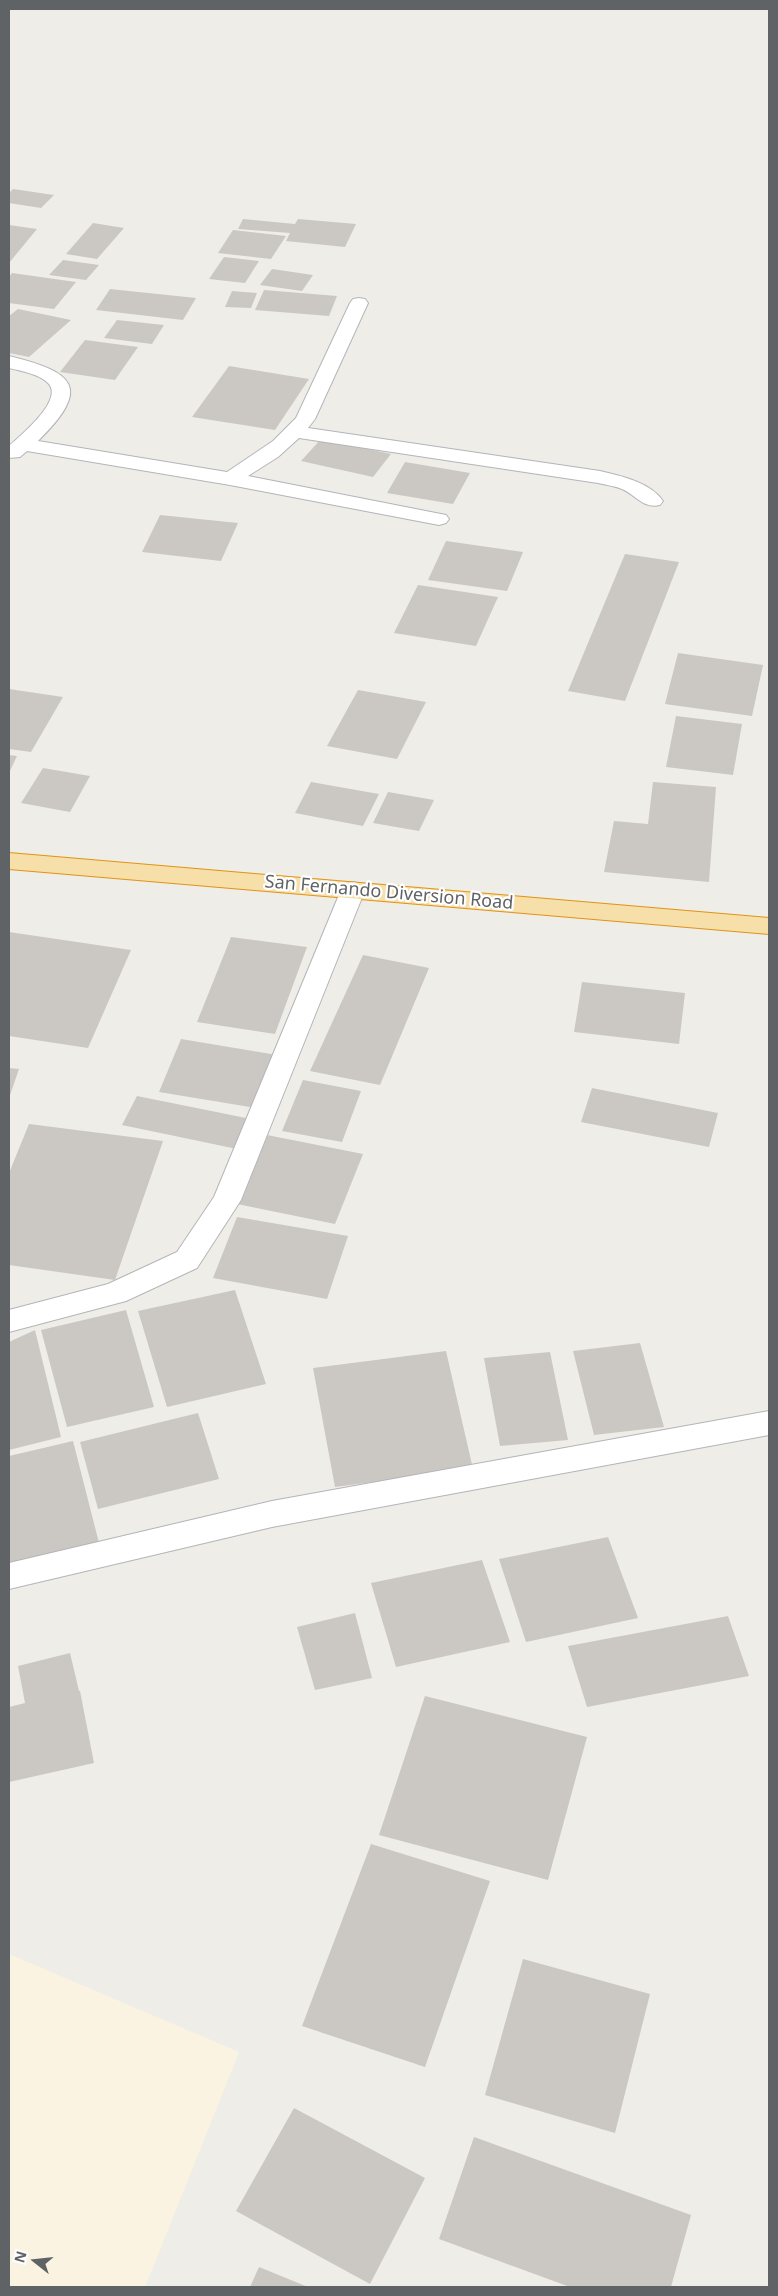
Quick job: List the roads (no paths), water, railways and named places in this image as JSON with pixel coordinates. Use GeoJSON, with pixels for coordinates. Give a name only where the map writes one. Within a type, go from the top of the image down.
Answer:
{"type":"FeatureCollection","features":[{"type":"Feature","properties":{"kind":"highway","name":"San Fernando Diversion Road"},"geometry":{"type":"LineString","coordinates":[[9,861],[769,926]]}},
{"type":"Feature","properties":{"kind":"street"},"geometry":{"type":"LineString","coordinates":[[230,479],[282,444],[296,432],[305,419],[359,303]]}},
{"type":"Feature","properties":{"kind":"street"},"geometry":{"type":"LineString","coordinates":[[9,362],[56,380],[61,388],[61,399],[53,413],[15,450]]}},
{"type":"Feature","properties":{"kind":"street"},"geometry":{"type":"LineString","coordinates":[[296,432],[600,477],[628,485],[653,501]]}},
{"type":"Feature","properties":{"kind":"street"},"geometry":{"type":"LineString","coordinates":[[15,450],[230,479],[439,519]]}},
{"type":"Feature","properties":{"kind":"street"},"geometry":{"type":"LineString","coordinates":[[9,1321],[116,1293],[187,1260],[228,1200],[353,890]]}},
{"type":"Feature","properties":{"kind":"street"},"geometry":{"type":"LineString","coordinates":[[9,1576],[272,1514],[769,1423]]}}]}
